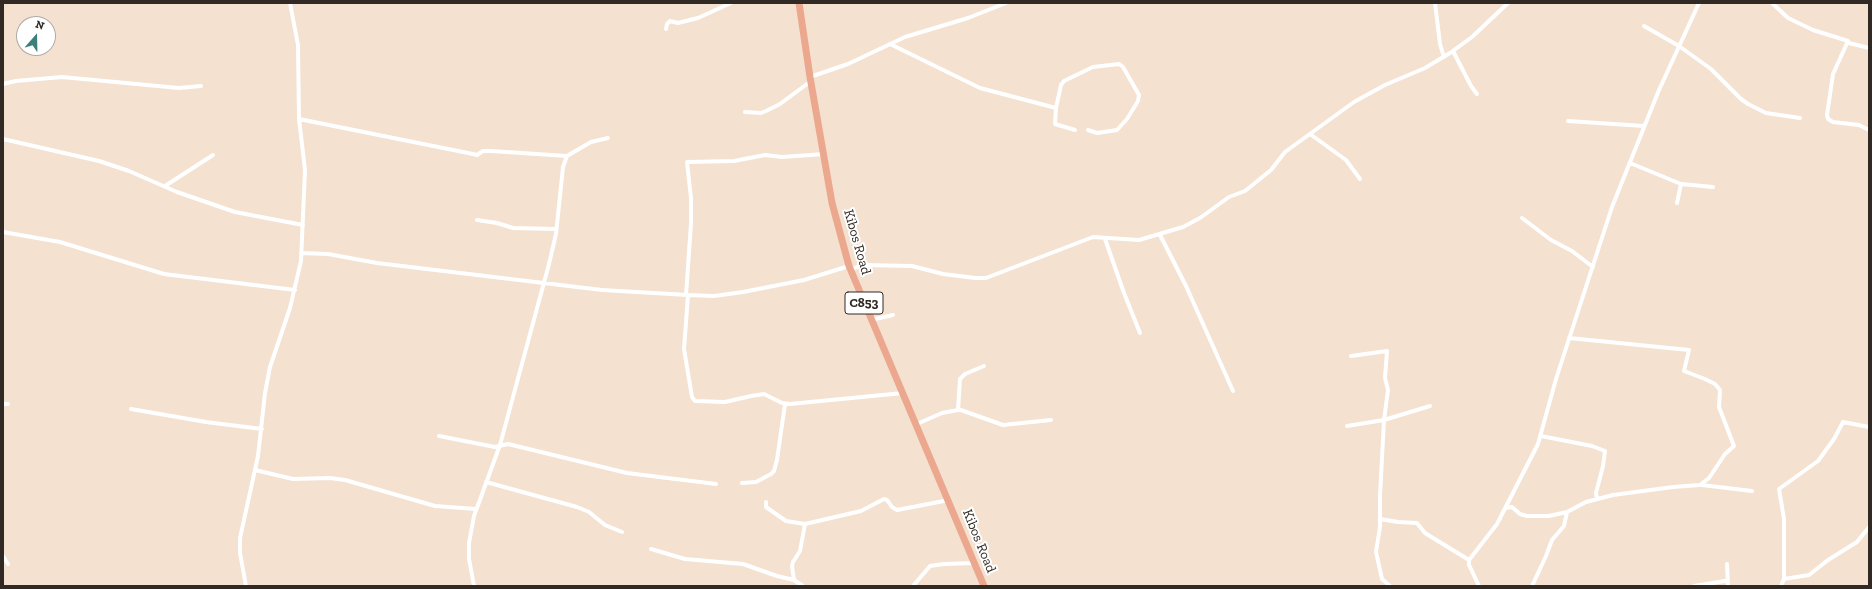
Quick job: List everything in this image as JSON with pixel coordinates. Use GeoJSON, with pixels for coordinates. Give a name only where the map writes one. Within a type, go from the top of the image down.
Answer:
{"type":"FeatureCollection","features":[{"type":"Feature","properties":{"kind":"main road","name":"Kibos Road"},"geometry":{"type":"LineString","coordinates":[[799,3],[810,79],[832,203],[850,268],[984,586]]}},
{"type":"Feature","properties":{"kind":"street"},"geometry":{"type":"LineString","coordinates":[[246,586],[239,545],[255,470],[262,429],[265,393],[270,367],[295,290],[302,253],[305,170],[299,119],[298,45],[290,3]]}},
{"type":"Feature","properties":{"kind":"street"},"geometry":{"type":"LineString","coordinates":[[666,29],[667,24],[670,21],[678,23],[698,18],[731,3]]}},
{"type":"Feature","properties":{"kind":"street"},"geometry":{"type":"LineString","coordinates":[[745,112],[760,113],[766,111],[780,104],[810,79],[922,31],[968,18],[1006,3]]}},
{"type":"Feature","properties":{"kind":"street"},"geometry":{"type":"LineString","coordinates":[[1435,3],[1440,44],[1444,57]]}},
{"type":"Feature","properties":{"kind":"street"},"geometry":{"type":"LineString","coordinates":[[302,253],[328,254],[377,263],[543,284],[648,294],[714,296],[804,280],[862,265],[912,266],[943,274],[986,278],[1093,237],[1139,240],[1183,227],[1200,218],[1229,197],[1241,194],[1271,170],[1285,152],[1297,142],[1354,102],[1385,85],[1425,68],[1453,51],[1508,3]]}},
{"type":"Feature","properties":{"kind":"street"},"geometry":{"type":"LineString","coordinates":[[1479,586],[1469,566],[1469,560],[1497,524],[1541,436],[1569,338],[1612,207],[1658,90],[1699,3]]}},
{"type":"Feature","properties":{"kind":"street"},"geometry":{"type":"LineString","coordinates":[[1772,3],[1788,18],[1836,38],[1848,41],[1848,43],[1869,48]]}},
{"type":"Feature","properties":{"kind":"street"},"geometry":{"type":"LineString","coordinates":[[1644,26],[1679,46],[1711,69],[1748,104],[1766,113],[1800,118]]}},
{"type":"Feature","properties":{"kind":"street"},"geometry":{"type":"LineString","coordinates":[[1848,41],[1833,74],[1827,115],[1828,119],[1833,122],[1868,129]]}},
{"type":"Feature","properties":{"kind":"street"},"geometry":{"type":"LineString","coordinates":[[890,44],[980,88],[1056,108]]}},
{"type":"Feature","properties":{"kind":"street"},"geometry":{"type":"LineString","coordinates":[[1453,51],[1471,86],[1477,94]]}},
{"type":"Feature","properties":{"kind":"street"},"geometry":{"type":"LineString","coordinates":[[1075,130],[1055,124],[1056,108],[1061,85],[1064,81],[1093,67],[1118,64],[1123,67],[1139,95],[1138,101],[1127,119],[1117,130],[1097,133],[1088,130]]}},
{"type":"Feature","properties":{"kind":"street"},"geometry":{"type":"LineString","coordinates":[[3,84],[16,80],[62,77],[179,88],[201,86]]}},
{"type":"Feature","properties":{"kind":"street"},"geometry":{"type":"LineString","coordinates":[[299,119],[473,154],[491,151],[567,156],[591,142],[608,138]]}},
{"type":"Feature","properties":{"kind":"street"},"geometry":{"type":"LineString","coordinates":[[1568,121],[1644,126]]}},
{"type":"Feature","properties":{"kind":"street"},"geometry":{"type":"LineString","coordinates":[[1310,134],[1346,160],[1360,179]]}},
{"type":"Feature","properties":{"kind":"street"},"geometry":{"type":"LineString","coordinates":[[3,139],[99,161],[129,171],[185,195],[196,197],[234,212],[303,225]]}},
{"type":"Feature","properties":{"kind":"street"},"geometry":{"type":"LineString","coordinates":[[824,154],[782,157],[765,155],[734,161],[687,162],[691,218],[684,342],[694,400],[703,402],[725,402],[764,394],[785,404],[903,393]]}},
{"type":"Feature","properties":{"kind":"street"},"geometry":{"type":"LineString","coordinates":[[165,186],[213,155]]}},
{"type":"Feature","properties":{"kind":"street"},"geometry":{"type":"LineString","coordinates":[[474,586],[469,559],[469,543],[476,509],[500,445],[549,264],[556,229],[562,173],[567,156]]}},
{"type":"Feature","properties":{"kind":"street"},"geometry":{"type":"LineString","coordinates":[[1630,162],[1681,184],[1713,187]]}},
{"type":"Feature","properties":{"kind":"street"},"geometry":{"type":"LineString","coordinates":[[1677,203],[1681,184]]}},
{"type":"Feature","properties":{"kind":"street"},"geometry":{"type":"LineString","coordinates":[[1522,218],[1550,240],[1572,251],[1592,267]]}},
{"type":"Feature","properties":{"kind":"street"},"geometry":{"type":"LineString","coordinates":[[477,220],[497,223],[513,228],[556,229]]}},
{"type":"Feature","properties":{"kind":"street"},"geometry":{"type":"LineString","coordinates":[[3,232],[60,242],[164,274],[295,290]]}},
{"type":"Feature","properties":{"kind":"street"},"geometry":{"type":"LineString","coordinates":[[1160,235],[1186,286],[1233,391]]}},
{"type":"Feature","properties":{"kind":"street"},"geometry":{"type":"LineString","coordinates":[[1105,238],[1140,333]]}},
{"type":"Feature","properties":{"kind":"street"},"geometry":{"type":"LineString","coordinates":[[871,320],[893,315]]}},
{"type":"Feature","properties":{"kind":"street"},"geometry":{"type":"LineString","coordinates":[[1569,338],[1689,350],[1684,371],[1715,384],[1720,390],[1719,407],[1734,446],[1725,454],[1709,478],[1701,485]]}},
{"type":"Feature","properties":{"kind":"street"},"geometry":{"type":"LineString","coordinates":[[1351,356],[1387,351],[1386,378],[1388,390],[1384,420],[1377,554],[1382,579],[1390,586]]}},
{"type":"Feature","properties":{"kind":"street"},"geometry":{"type":"LineString","coordinates":[[958,409],[960,379],[964,374],[984,366]]}},
{"type":"Feature","properties":{"kind":"street"},"geometry":{"type":"LineString","coordinates":[[3,404],[8,404]]}},
{"type":"Feature","properties":{"kind":"street"},"geometry":{"type":"LineString","coordinates":[[742,483],[756,482],[774,471],[778,460],[785,404]]}},
{"type":"Feature","properties":{"kind":"street"},"geometry":{"type":"LineString","coordinates":[[1347,426],[1384,420],[1430,406]]}},
{"type":"Feature","properties":{"kind":"street"},"geometry":{"type":"LineString","coordinates":[[131,409],[206,422],[262,429]]}},
{"type":"Feature","properties":{"kind":"street"},"geometry":{"type":"LineString","coordinates":[[917,424],[942,413],[955,411],[958,409],[1003,425],[1051,420]]}},
{"type":"Feature","properties":{"kind":"street"},"geometry":{"type":"LineString","coordinates":[[1781,586],[1784,579],[1784,520],[1780,489],[1818,461],[1834,440],[1843,422],[1869,427]]}},
{"type":"Feature","properties":{"kind":"street"},"geometry":{"type":"LineString","coordinates":[[439,436],[495,447],[508,444],[627,473],[716,484]]}},
{"type":"Feature","properties":{"kind":"street"},"geometry":{"type":"LineString","coordinates":[[1541,436],[1592,446],[1605,451],[1603,466],[1596,492],[1597,499]]}},
{"type":"Feature","properties":{"kind":"street"},"geometry":{"type":"LineString","coordinates":[[255,470],[293,479],[330,478],[345,480],[435,506],[476,509]]}},
{"type":"Feature","properties":{"kind":"street"},"geometry":{"type":"LineString","coordinates":[[486,482],[577,507],[589,512],[605,525],[622,532]]}},
{"type":"Feature","properties":{"kind":"street"},"geometry":{"type":"LineString","coordinates":[[1506,508],[1512,508],[1520,514],[1527,516],[1549,516],[1567,512],[1578,505],[1597,499],[1633,492],[1701,485],[1752,491]]}},
{"type":"Feature","properties":{"kind":"street"},"geometry":{"type":"LineString","coordinates":[[766,502],[766,507],[786,521],[805,524],[861,511],[884,499],[897,510],[948,500]]}},
{"type":"Feature","properties":{"kind":"street"},"geometry":{"type":"LineString","coordinates":[[1532,586],[1552,540],[1564,526],[1567,512]]}},
{"type":"Feature","properties":{"kind":"street"},"geometry":{"type":"LineString","coordinates":[[1380,519],[1417,523],[1427,534],[1469,560]]}},
{"type":"Feature","properties":{"kind":"street"},"geometry":{"type":"LineString","coordinates":[[794,580],[792,564],[800,551],[805,524]]}},
{"type":"Feature","properties":{"kind":"street"},"geometry":{"type":"LineString","coordinates":[[1784,579],[1809,575],[1828,560],[1857,542],[1869,527]]}},
{"type":"Feature","properties":{"kind":"street"},"geometry":{"type":"LineString","coordinates":[[652,549],[685,559],[742,564],[794,580],[803,586]]}},
{"type":"Feature","properties":{"kind":"street"},"geometry":{"type":"LineString","coordinates":[[3,556],[8,564]]}},
{"type":"Feature","properties":{"kind":"street"},"geometry":{"type":"LineString","coordinates":[[913,586],[930,566],[944,564],[974,564]]}},
{"type":"Feature","properties":{"kind":"street"},"geometry":{"type":"LineString","coordinates":[[1727,564],[1728,584]]}},
{"type":"Feature","properties":{"kind":"street"},"geometry":{"type":"LineString","coordinates":[[1694,586],[1725,581],[1728,584]]}}]}
